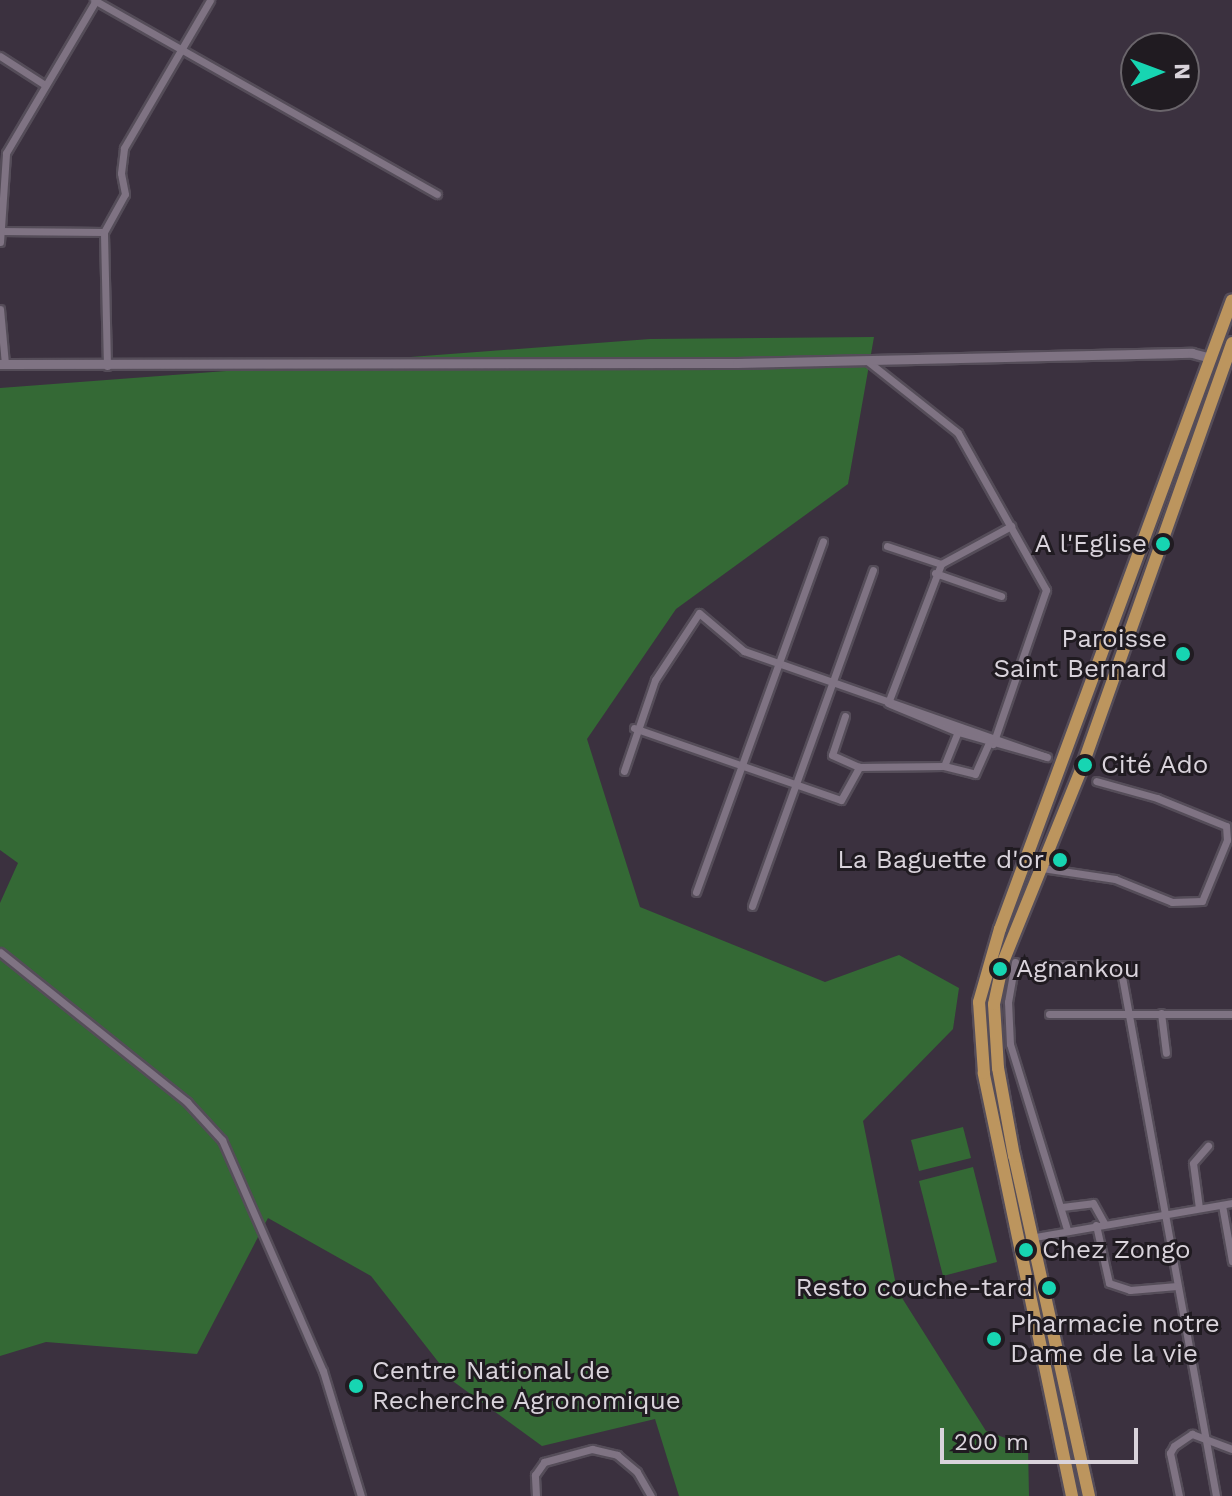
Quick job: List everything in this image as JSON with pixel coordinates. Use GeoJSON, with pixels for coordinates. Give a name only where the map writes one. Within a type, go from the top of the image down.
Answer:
{"type":"FeatureCollection","features":[{"type":"Feature","properties":{"kind":"main road"},"geometry":{"type":"LineString","coordinates":[[1072,1496],[980,1048],[979,1002],[1000,929],[1232,300]]}},
{"type":"Feature","properties":{"kind":"main road"},"geometry":{"type":"LineString","coordinates":[[1089,1496],[998,1068],[994,1004],[1003,962],[1042,868],[1171,515],[1227,373],[1232,343]]}},
{"type":"Feature","properties":{"kind":"main road"},"geometry":{"type":"LineString","coordinates":[[1157,509],[1171,515]]}},
{"type":"Feature","properties":{"kind":"street"},"geometry":{"type":"LineString","coordinates":[[107,366],[104,232],[125,194],[121,173],[124,148],[210,0]]}},
{"type":"Feature","properties":{"kind":"street"},"geometry":{"type":"LineString","coordinates":[[0,242],[6,153],[95,1],[437,194]]}},
{"type":"Feature","properties":{"kind":"street"},"geometry":{"type":"LineString","coordinates":[[0,56],[45,85]]}},
{"type":"Feature","properties":{"kind":"street"},"geometry":{"type":"LineString","coordinates":[[0,231],[104,232]]}},
{"type":"Feature","properties":{"kind":"street"},"geometry":{"type":"LineString","coordinates":[[0,309],[2,364],[107,366],[866,360],[1192,353],[1211,358]]}},
{"type":"Feature","properties":{"kind":"street"},"geometry":{"type":"LineString","coordinates":[[845,716],[832,755],[859,767],[944,766],[975,774],[992,742],[1046,590],[958,433],[866,360]]}},
{"type":"Feature","properties":{"kind":"street"},"geometry":{"type":"LineString","coordinates":[[888,703],[941,564],[1011,526]]}},
{"type":"Feature","properties":{"kind":"street"},"geometry":{"type":"LineString","coordinates":[[696,892],[823,541]]}},
{"type":"Feature","properties":{"kind":"street"},"geometry":{"type":"LineString","coordinates":[[887,546],[941,564]]}},
{"type":"Feature","properties":{"kind":"street"},"geometry":{"type":"LineString","coordinates":[[752,906],[798,786],[873,570]]}},
{"type":"Feature","properties":{"kind":"street"},"geometry":{"type":"LineString","coordinates":[[935,573],[1001,596]]}},
{"type":"Feature","properties":{"kind":"street"},"geometry":{"type":"LineString","coordinates":[[624,771],[634,728],[666,658],[696,614],[708,618],[740,649],[833,684],[888,703],[992,742],[1047,757],[992,742],[958,732],[888,703]]}},
{"type":"Feature","properties":{"kind":"street"},"geometry":{"type":"LineString","coordinates":[[634,728],[841,800],[859,767]]}},
{"type":"Feature","properties":{"kind":"street"},"geometry":{"type":"LineString","coordinates":[[944,766],[958,732]]}},
{"type":"Feature","properties":{"kind":"street"},"geometry":{"type":"LineString","coordinates":[[1042,868],[1115,879],[1172,902],[1202,901],[1227,840],[1226,826],[1157,798],[1096,781]]}},
{"type":"Feature","properties":{"kind":"street"},"geometry":{"type":"LineString","coordinates":[[0,952],[187,1102],[222,1140],[323,1371],[361,1496]]}},
{"type":"Feature","properties":{"kind":"street"},"geometry":{"type":"LineString","coordinates":[[1015,962],[1008,1002],[1010,1044],[1021,1092],[1067,1229]]}},
{"type":"Feature","properties":{"kind":"street"},"geometry":{"type":"LineString","coordinates":[[1042,965],[1119,967],[1216,1496]]}},
{"type":"Feature","properties":{"kind":"street"},"geometry":{"type":"LineString","coordinates":[[1161,1013],[1166,1053]]}},
{"type":"Feature","properties":{"kind":"street"},"geometry":{"type":"LineString","coordinates":[[1049,1014],[1232,1014]]}},
{"type":"Feature","properties":{"kind":"street"},"geometry":{"type":"LineString","coordinates":[[1199,1208],[1193,1158],[1208,1146]]}},
{"type":"Feature","properties":{"kind":"street"},"geometry":{"type":"LineString","coordinates":[[1062,1207],[1093,1203],[1100,1224],[1109,1283],[1130,1290],[1177,1286]]}},
{"type":"Feature","properties":{"kind":"street"},"geometry":{"type":"LineString","coordinates":[[1018,1240],[1067,1229],[1232,1203]]}},
{"type":"Feature","properties":{"kind":"street"},"geometry":{"type":"LineString","coordinates":[[1222,1205],[1232,1261]]}},
{"type":"Feature","properties":{"kind":"street"},"geometry":{"type":"LineString","coordinates":[[1179,1496],[1171,1448],[1189,1435],[1206,1435],[1232,1449]]}},
{"type":"Feature","properties":{"kind":"street"},"geometry":{"type":"LineString","coordinates":[[536,1496],[535,1475],[544,1462],[592,1449],[617,1455],[637,1472],[651,1496]]}},
{"type":"Feature","properties":{"kind":"green space"},"geometry":{"type":"Polygon","coordinates":[[[874,337],[848,484],[676,609],[587,739],[640,907],[825,982],[899,955],[959,988],[953,1029],[863,1121],[897,1290],[986,1431],[1028,1446],[1029,1496],[679,1496],[655,1419],[542,1446],[454,1382],[371,1276],[268,1218],[197,1354],[46,1342],[0,1356],[0,903],[18,863],[0,850],[0,388],[650,339],[874,337]]]}},
{"type":"Feature","properties":{"kind":"green space"},"geometry":{"type":"Polygon","coordinates":[[[963,1127],[971,1158],[919,1171],[911,1140],[963,1127]]]}},
{"type":"Feature","properties":{"kind":"green space"},"geometry":{"type":"Polygon","coordinates":[[[973,1167],[997,1262],[943,1276],[919,1181],[973,1167]]]}},
{"type":"Feature","properties":{"kind":"place","name":"A l'Eglise"},"geometry":{"type":"Point","coordinates":[1163,544]}},
{"type":"Feature","properties":{"kind":"place","name":"Paroisse Saint Bernard"},"geometry":{"type":"Point","coordinates":[1183,654]}},
{"type":"Feature","properties":{"kind":"place","name":"Cité Ado"},"geometry":{"type":"Point","coordinates":[1085,765]}},
{"type":"Feature","properties":{"kind":"place","name":"La Baguette d'or"},"geometry":{"type":"Point","coordinates":[1060,860]}},
{"type":"Feature","properties":{"kind":"place","name":"Agnankou"},"geometry":{"type":"Point","coordinates":[1000,969]}},
{"type":"Feature","properties":{"kind":"place","name":"Chez Zongo"},"geometry":{"type":"Point","coordinates":[1026,1250]}},
{"type":"Feature","properties":{"kind":"place","name":"Resto couche-tard"},"geometry":{"type":"Point","coordinates":[1049,1288]}},
{"type":"Feature","properties":{"kind":"place","name":"Pharmacie notre Dame de la vie"},"geometry":{"type":"Point","coordinates":[994,1339]}},
{"type":"Feature","properties":{"kind":"place","name":"Centre National de Recherche Agronomique"},"geometry":{"type":"Point","coordinates":[356,1386]}}]}
